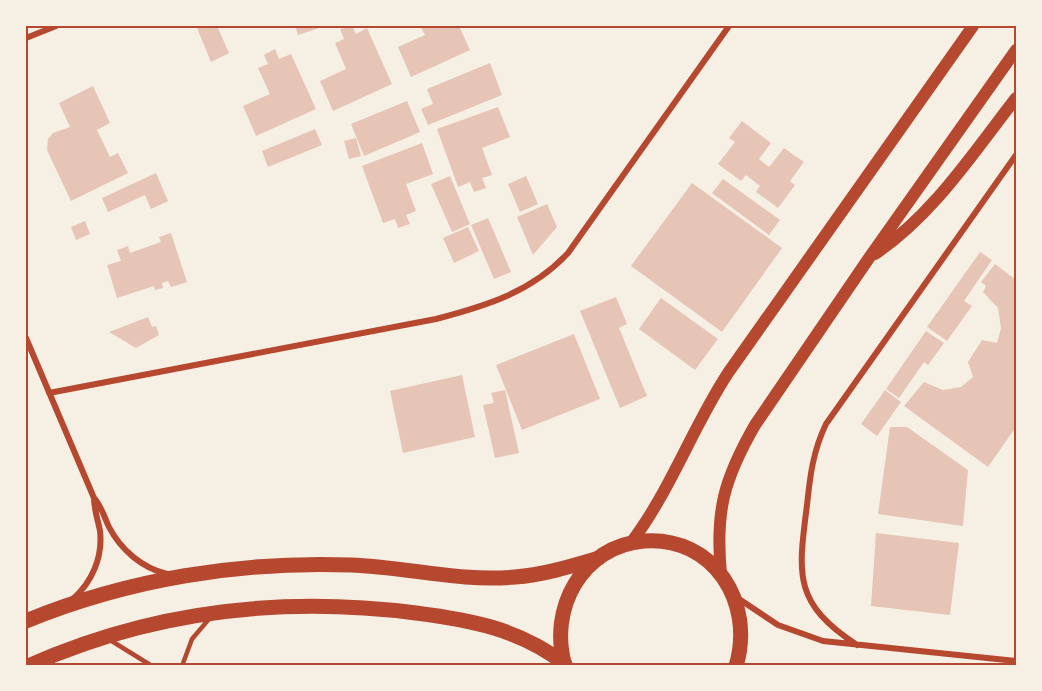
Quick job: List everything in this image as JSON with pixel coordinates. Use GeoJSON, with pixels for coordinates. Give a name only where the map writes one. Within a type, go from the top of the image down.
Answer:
{"type":"FeatureCollection","features":[{"type":"Feature","properties":{"kind":"main road"},"geometry":{"type":"LineString","coordinates":[[630,544],[656,508],[694,429],[728,373],[974,26]]}},
{"type":"Feature","properties":{"kind":"main road"},"geometry":{"type":"LineString","coordinates":[[721,574],[718,549],[720,506],[740,451],[766,408],[869,258],[1017,50]]}},
{"type":"Feature","properties":{"kind":"main road"},"geometry":{"type":"LineString","coordinates":[[869,258],[897,239],[923,214],[1017,98]]}},
{"type":"Feature","properties":{"kind":"main road"},"geometry":{"type":"LineString","coordinates":[[26,621],[65,606],[175,576],[293,565],[351,565],[471,578],[515,577],[599,558],[630,544],[658,542],[686,548],[705,559],[721,574],[734,596],[742,632],[736,666]]}},
{"type":"Feature","properties":{"kind":"main road"},"geometry":{"type":"LineString","coordinates":[[565,665],[560,645],[564,605],[572,587],[599,558]]}},
{"type":"Feature","properties":{"kind":"main road"},"geometry":{"type":"LineString","coordinates":[[28,666],[102,637],[217,611],[265,607],[345,606],[424,614],[508,631],[548,651],[565,665]]}},
{"type":"Feature","properties":{"kind":"street"},"geometry":{"type":"LineString","coordinates":[[26,38],[56,26]]}},
{"type":"Feature","properties":{"kind":"street"},"geometry":{"type":"LineString","coordinates":[[49,393],[436,319],[499,301],[537,282],[568,253],[729,26]]}},
{"type":"Feature","properties":{"kind":"street"},"geometry":{"type":"LineString","coordinates":[[857,645],[828,625],[818,613],[810,600],[801,572],[814,453],[826,424],[1017,155]]}},
{"type":"Feature","properties":{"kind":"street"},"geometry":{"type":"LineString","coordinates":[[26,338],[94,498],[102,509],[113,535],[130,555],[151,569],[175,576]]}},
{"type":"Feature","properties":{"kind":"street"},"geometry":{"type":"LineString","coordinates":[[65,606],[86,586],[97,562],[100,540],[94,498]]}},
{"type":"Feature","properties":{"kind":"street"},"geometry":{"type":"LineString","coordinates":[[734,596],[778,625],[800,635],[823,641],[1017,661]]}},
{"type":"Feature","properties":{"kind":"lane"},"geometry":{"type":"LineString","coordinates":[[182,666],[192,639],[217,611]]}},
{"type":"Feature","properties":{"kind":"lane"},"geometry":{"type":"LineString","coordinates":[[102,637],[137,654],[152,666]]}},
{"type":"Feature","properties":{"kind":"building"},"geometry":{"type":"Polygon","coordinates":[[[217,26],[229,53],[211,62],[197,28],[217,26]]]}},
{"type":"Feature","properties":{"kind":"building"},"geometry":{"type":"Polygon","coordinates":[[[295,26],[319,26],[319,28],[298,35],[295,26]]]}},
{"type":"Feature","properties":{"kind":"building"},"geometry":{"type":"Polygon","coordinates":[[[352,26],[356,34],[367,28],[392,84],[333,111],[320,81],[346,69],[335,43],[344,39],[340,29],[352,26]]]}},
{"type":"Feature","properties":{"kind":"building"},"geometry":{"type":"Polygon","coordinates":[[[420,26],[459,26],[470,50],[411,77],[398,47],[425,35],[420,26]]]}},
{"type":"Feature","properties":{"kind":"building"},"geometry":{"type":"Polygon","coordinates":[[[275,49],[279,59],[291,54],[316,109],[256,136],[243,106],[270,94],[258,68],[268,64],[264,55],[275,49]]]}},
{"type":"Feature","properties":{"kind":"building"},"geometry":{"type":"Polygon","coordinates":[[[490,63],[502,95],[428,125],[421,109],[433,104],[427,89],[490,63]]]}},
{"type":"Feature","properties":{"kind":"building"},"geometry":{"type":"Polygon","coordinates":[[[93,86],[110,123],[97,130],[110,157],[118,153],[128,173],[71,201],[47,150],[48,139],[53,133],[70,127],[59,103],[93,86]]]}},
{"type":"Feature","properties":{"kind":"building"},"geometry":{"type":"Polygon","coordinates":[[[407,101],[420,132],[364,156],[351,124],[407,101]]]}},
{"type":"Feature","properties":{"kind":"building"},"geometry":{"type":"Polygon","coordinates":[[[498,107],[510,137],[482,148],[492,175],[482,178],[486,188],[474,192],[470,182],[458,187],[437,129],[498,107]]]}},
{"type":"Feature","properties":{"kind":"building"},"geometry":{"type":"Polygon","coordinates":[[[742,121],[771,143],[759,159],[769,167],[784,148],[804,162],[790,181],[795,185],[778,208],[756,192],[760,186],[746,175],[741,181],[718,164],[735,142],[729,138],[742,121]]]}},
{"type":"Feature","properties":{"kind":"building"},"geometry":{"type":"Polygon","coordinates":[[[315,129],[322,145],[268,167],[262,151],[315,129]]]}},
{"type":"Feature","properties":{"kind":"building"},"geometry":{"type":"Polygon","coordinates":[[[356,138],[361,156],[349,159],[344,141],[356,138]]]}},
{"type":"Feature","properties":{"kind":"building"},"geometry":{"type":"Polygon","coordinates":[[[422,143],[433,174],[406,184],[416,211],[406,215],[410,224],[398,228],[395,219],[383,223],[362,166],[422,143]]]}},
{"type":"Feature","properties":{"kind":"building"},"geometry":{"type":"Polygon","coordinates":[[[156,173],[168,201],[151,209],[145,195],[108,212],[102,198],[156,173]]]}},
{"type":"Feature","properties":{"kind":"building"},"geometry":{"type":"Polygon","coordinates":[[[450,176],[470,224],[452,232],[431,184],[450,176]]]}},
{"type":"Feature","properties":{"kind":"building"},"geometry":{"type":"Polygon","coordinates":[[[526,176],[538,204],[520,212],[508,184],[526,176]]]}},
{"type":"Feature","properties":{"kind":"building"},"geometry":{"type":"Polygon","coordinates":[[[723,179],[780,220],[769,235],[712,193],[723,179]]]}},
{"type":"Feature","properties":{"kind":"building"},"geometry":{"type":"Polygon","coordinates":[[[692,183],[782,248],[722,332],[631,266],[692,183]]]}},
{"type":"Feature","properties":{"kind":"building"},"geometry":{"type":"Polygon","coordinates":[[[547,204],[557,227],[533,255],[517,217],[547,204]]]}},
{"type":"Feature","properties":{"kind":"building"},"geometry":{"type":"Polygon","coordinates":[[[488,218],[511,272],[494,279],[471,225],[488,218]]]}},
{"type":"Feature","properties":{"kind":"building"},"geometry":{"type":"Polygon","coordinates":[[[85,221],[90,234],[76,240],[71,227],[85,221]]]}},
{"type":"Feature","properties":{"kind":"building"},"geometry":{"type":"Polygon","coordinates":[[[468,227],[479,251],[454,263],[443,238],[468,227]]]}},
{"type":"Feature","properties":{"kind":"building"},"geometry":{"type":"Polygon","coordinates":[[[171,233],[187,282],[171,287],[168,281],[162,283],[163,288],[155,290],[154,286],[117,298],[107,265],[121,261],[117,250],[128,246],[130,253],[161,242],[159,237],[171,233]]]}},
{"type":"Feature","properties":{"kind":"building"},"geometry":{"type":"Polygon","coordinates":[[[980,252],[992,260],[964,301],[972,306],[947,341],[927,327],[980,252]]]}},
{"type":"Feature","properties":{"kind":"building"},"geometry":{"type":"Polygon","coordinates":[[[995,264],[1016,280],[1016,427],[988,467],[904,406],[924,382],[943,390],[961,387],[973,377],[968,362],[982,340],[997,343],[1001,328],[998,308],[983,292],[986,286],[981,282],[995,264]]]}},
{"type":"Feature","properties":{"kind":"building"},"geometry":{"type":"Polygon","coordinates":[[[616,297],[627,324],[619,328],[647,396],[620,408],[580,311],[616,297]]]}},
{"type":"Feature","properties":{"kind":"building"},"geometry":{"type":"Polygon","coordinates":[[[661,298],[718,339],[695,370],[639,329],[661,298]]]}},
{"type":"Feature","properties":{"kind":"building"},"geometry":{"type":"Polygon","coordinates":[[[148,317],[152,327],[156,326],[159,335],[136,348],[109,332],[148,317]]]}},
{"type":"Feature","properties":{"kind":"building"},"geometry":{"type":"Polygon","coordinates":[[[926,331],[944,343],[928,365],[924,362],[899,398],[886,389],[926,331]]]}},
{"type":"Feature","properties":{"kind":"building"},"geometry":{"type":"Polygon","coordinates":[[[574,334],[600,399],[522,430],[496,365],[574,334]]]}},
{"type":"Feature","properties":{"kind":"building"},"geometry":{"type":"Polygon","coordinates":[[[462,375],[475,437],[403,453],[390,391],[462,375]]]}},
{"type":"Feature","properties":{"kind":"building"},"geometry":{"type":"Polygon","coordinates":[[[505,390],[519,453],[495,458],[483,405],[494,403],[491,393],[505,390]]]}},
{"type":"Feature","properties":{"kind":"building"},"geometry":{"type":"Polygon","coordinates":[[[885,390],[901,402],[877,436],[861,424],[885,390]]]}},
{"type":"Feature","properties":{"kind":"building"},"geometry":{"type":"Polygon","coordinates":[[[890,427],[907,427],[968,470],[963,526],[878,514],[890,427]]]}},
{"type":"Feature","properties":{"kind":"building"},"geometry":{"type":"Polygon","coordinates":[[[876,533],[959,543],[950,615],[871,606],[876,533]]]}}]}
